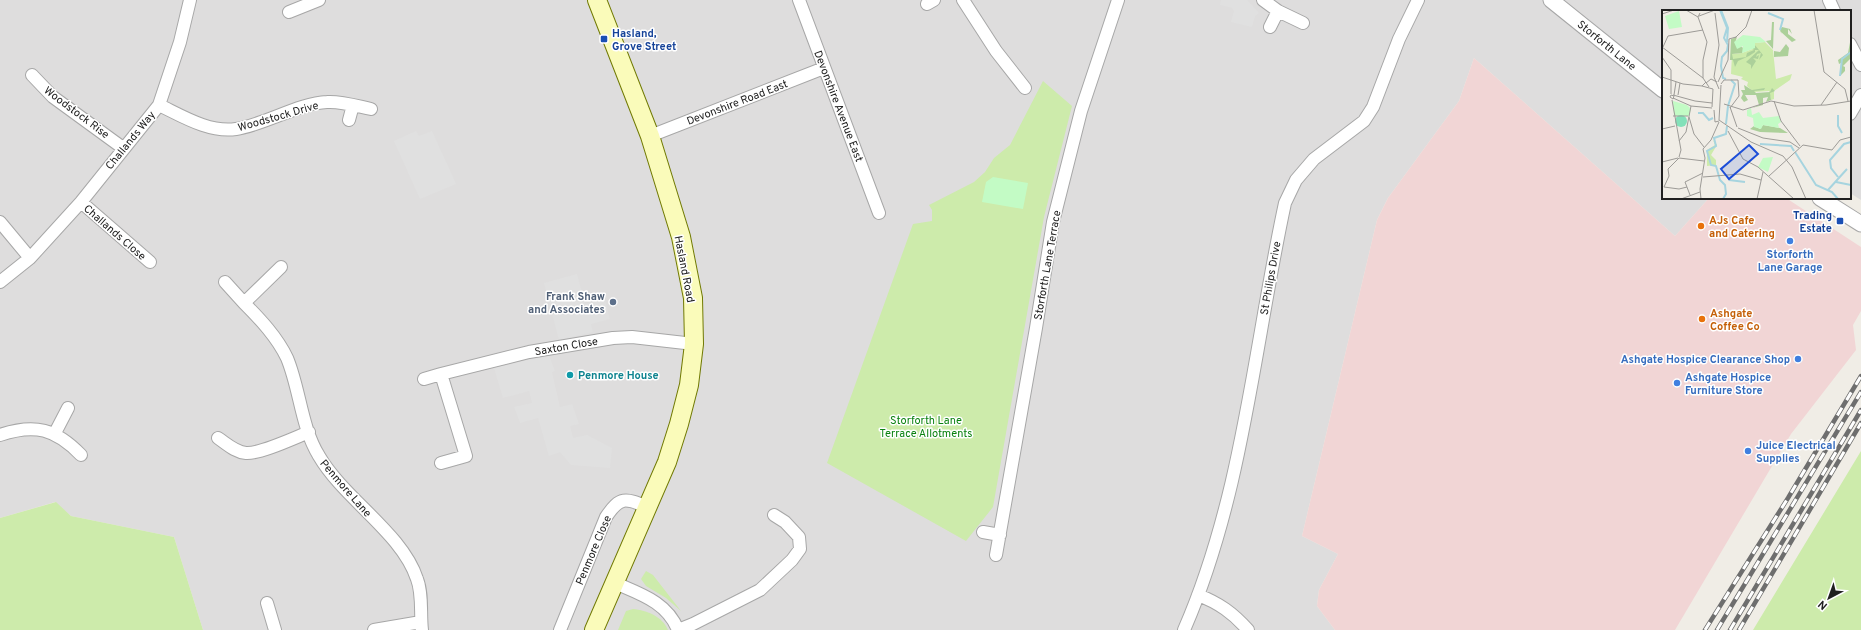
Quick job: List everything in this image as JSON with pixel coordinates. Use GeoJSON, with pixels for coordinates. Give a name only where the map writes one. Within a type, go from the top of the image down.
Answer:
{"type":"FeatureCollection","features":[{"type":"Feature","properties":{"kind":"main road","name":"Hasland Road"},"geometry":{"type":"LineString","coordinates":[[594,630],[667,462],[689,385],[694,344],[693,298],[680,237],[650,136],[597,0]]}},
{"type":"Feature","properties":{"kind":"street","name":"Challands Way"},"geometry":{"type":"LineString","coordinates":[[0,282],[30,258],[80,202],[123,148],[144,125],[159,104],[180,42],[190,0]]}},
{"type":"Feature","properties":{"kind":"street"},"geometry":{"type":"LineString","coordinates":[[289,12],[319,0]]}},
{"type":"Feature","properties":{"kind":"street","name":"Devonshire Avenue East"},"geometry":{"type":"LineString","coordinates":[[799,0],[879,213]]}},
{"type":"Feature","properties":{"kind":"street"},"geometry":{"type":"LineString","coordinates":[[963,0],[996,51],[1025,88]]}},
{"type":"Feature","properties":{"kind":"street","name":"Storforth Lane Terrace"},"geometry":{"type":"LineString","coordinates":[[996,555],[1053,222],[1081,111],[1118,0]]}},
{"type":"Feature","properties":{"kind":"street"},"geometry":{"type":"LineString","coordinates":[[1263,0],[1278,11],[1303,23]]}},
{"type":"Feature","properties":{"kind":"street","name":"St Philips Drive"},"geometry":{"type":"LineString","coordinates":[[1184,630],[1198,596],[1225,507],[1248,405],[1285,203],[1296,180],[1314,159],[1364,121],[1373,108],[1399,39],[1418,0]]}},
{"type":"Feature","properties":{"kind":"street","name":"Storforth Lane"},"geometry":{"type":"LineString","coordinates":[[1551,0],[1662,89]]}},
{"type":"Feature","properties":{"kind":"street"},"geometry":{"type":"LineString","coordinates":[[1829,0],[1834,10]]}},
{"type":"Feature","properties":{"kind":"street"},"geometry":{"type":"LineString","coordinates":[[1270,26],[1278,11]]}},
{"type":"Feature","properties":{"kind":"street"},"geometry":{"type":"LineString","coordinates":[[1851,46],[1861,65]]}},
{"type":"Feature","properties":{"kind":"street","name":"Devonshire Road East"},"geometry":{"type":"LineString","coordinates":[[650,136],[824,68]]}},
{"type":"Feature","properties":{"kind":"street","name":"Woodstock Rise"},"geometry":{"type":"LineString","coordinates":[[32,75],[53,97],[123,148]]}},
{"type":"Feature","properties":{"kind":"street"},"geometry":{"type":"LineString","coordinates":[[1851,112],[1861,95]]}},
{"type":"Feature","properties":{"kind":"street","name":"Woodstock Drive"},"geometry":{"type":"LineString","coordinates":[[159,104],[197,123],[216,128],[236,129],[326,102],[372,109]]}},
{"type":"Feature","properties":{"kind":"street"},"geometry":{"type":"LineString","coordinates":[[349,120],[353,105]]}},
{"type":"Feature","properties":{"kind":"street"},"geometry":{"type":"LineString","coordinates":[[1822,199],[1861,224]]}},
{"type":"Feature","properties":{"kind":"street","name":"Challands Close"},"geometry":{"type":"LineString","coordinates":[[80,202],[150,262]]}},
{"type":"Feature","properties":{"kind":"street"},"geometry":{"type":"LineString","coordinates":[[0,222],[30,258]]}},
{"type":"Feature","properties":{"kind":"street"},"geometry":{"type":"LineString","coordinates":[[244,303],[281,267]]}},
{"type":"Feature","properties":{"kind":"street","name":"Penmore Lane"},"geometry":{"type":"LineString","coordinates":[[225,282],[272,335],[287,358],[309,432],[319,456],[346,490],[409,558],[418,580],[421,626]]}},
{"type":"Feature","properties":{"kind":"street","name":"Saxton Close"},"geometry":{"type":"LineString","coordinates":[[424,379],[529,352],[614,338],[632,337],[694,344]]}},
{"type":"Feature","properties":{"kind":"street"},"geometry":{"type":"LineString","coordinates":[[441,374],[466,456],[441,463]]}},
{"type":"Feature","properties":{"kind":"street"},"geometry":{"type":"LineString","coordinates":[[55,433],[68,408]]}},
{"type":"Feature","properties":{"kind":"street"},"geometry":{"type":"LineString","coordinates":[[0,435],[33,429],[55,433],[67,440],[81,454]]}},
{"type":"Feature","properties":{"kind":"street"},"geometry":{"type":"LineString","coordinates":[[218,438],[235,450],[247,453],[260,450],[309,432]]}},
{"type":"Feature","properties":{"kind":"street","name":"Penmore Close"},"geometry":{"type":"LineString","coordinates":[[560,630],[606,517],[614,504],[625,500],[648,507]]}},
{"type":"Feature","properties":{"kind":"street"},"geometry":{"type":"LineString","coordinates":[[615,583],[651,599],[666,610],[678,630],[693,624],[760,590],[792,560],[800,549],[799,537],[785,522],[774,515]]}},
{"type":"Feature","properties":{"kind":"street"},"geometry":{"type":"LineString","coordinates":[[983,532],[1000,535]]}},
{"type":"Feature","properties":{"kind":"street"},"geometry":{"type":"LineString","coordinates":[[1198,596],[1216,602],[1233,614],[1248,630]]}},
{"type":"Feature","properties":{"kind":"street"},"geometry":{"type":"LineString","coordinates":[[267,603],[275,630]]}},
{"type":"Feature","properties":{"kind":"street"},"geometry":{"type":"LineString","coordinates":[[374,630],[421,626]]}},
{"type":"Feature","properties":{"kind":"shaded area"},"geometry":{"type":"Polygon","coordinates":[[[0,0],[1861,0],[1861,200],[1851,194],[1851,10],[1662,10],[1662,199],[1708,199],[1675,236],[1474,58],[1459,101],[1388,198],[1377,220],[1302,536],[1338,554],[1319,590],[1317,606],[1335,630],[203,630],[174,537],[71,516],[55,502],[0,518],[0,0]]]}},
{"type":"Feature","properties":{"kind":"shaded area"},"geometry":{"type":"Polygon","coordinates":[[[1221,0],[1247,0],[1259,13],[1255,16],[1252,27],[1231,22],[1234,11],[1232,8],[1220,5],[1221,0]]]}},
{"type":"Feature","properties":{"kind":"shaded area"},"geometry":{"type":"Polygon","coordinates":[[[1474,58],[1675,236],[1708,199],[1788,199],[1861,247],[1861,311],[1853,325],[1856,350],[1791,434],[1675,630],[1335,630],[1317,606],[1319,590],[1338,554],[1302,536],[1377,220],[1388,198],[1459,101],[1474,58]]]}},
{"type":"Feature","properties":{"kind":"shaded area"},"geometry":{"type":"Polygon","coordinates":[[[416,131],[419,136],[432,131],[456,184],[420,199],[394,141],[416,131]]]}},
{"type":"Feature","properties":{"kind":"shaded area"},"geometry":{"type":"Polygon","coordinates":[[[577,274],[585,304],[605,299],[610,319],[591,324],[593,332],[559,340],[544,283],[577,274]]]}},
{"type":"Feature","properties":{"kind":"shaded area"},"geometry":{"type":"Polygon","coordinates":[[[549,355],[555,371],[552,372],[560,407],[572,404],[579,424],[570,426],[573,438],[587,435],[612,448],[610,468],[571,465],[560,452],[549,456],[538,418],[520,423],[514,407],[532,403],[529,391],[503,398],[494,368],[549,355]]]}},
{"type":"Feature","properties":{"kind":"green space","name":"Storforth Lane Terrace Allotments"},"geometry":{"type":"Polygon","coordinates":[[[1043,81],[1072,106],[1044,217],[993,507],[966,541],[827,463],[913,224],[932,221],[932,210],[929,205],[974,182],[985,172],[994,158],[1010,145],[1043,81]]]}},
{"type":"Feature","properties":{"kind":"green space"},"geometry":{"type":"Polygon","coordinates":[[[993,177],[1028,183],[1023,209],[982,202],[986,182],[993,177]]]}},
{"type":"Feature","properties":{"kind":"green space"},"geometry":{"type":"Polygon","coordinates":[[[1861,451],[1861,630],[1753,630],[1861,451]]]}},
{"type":"Feature","properties":{"kind":"green space"},"geometry":{"type":"Polygon","coordinates":[[[56,502],[71,516],[174,537],[203,630],[0,630],[0,518],[56,502]]]}},
{"type":"Feature","properties":{"kind":"green space"},"geometry":{"type":"Polygon","coordinates":[[[646,571],[653,575],[681,611],[666,598],[646,586],[641,579],[646,571]]]}},
{"type":"Feature","properties":{"kind":"green space"},"geometry":{"type":"Polygon","coordinates":[[[633,609],[654,615],[666,625],[668,630],[618,630],[626,611],[633,609]]]}},
{"type":"Feature","properties":{"kind":"railway"},"geometry":{"type":"LineString","coordinates":[[1705,630],[1788,498],[1861,376]]}},
{"type":"Feature","properties":{"kind":"railway"},"geometry":{"type":"LineString","coordinates":[[1717,630],[1861,392]]}},
{"type":"Feature","properties":{"kind":"railway"},"geometry":{"type":"LineString","coordinates":[[1730,630],[1861,410]]}},
{"type":"Feature","properties":{"kind":"railway"},"geometry":{"type":"LineString","coordinates":[[1739,630],[1861,423]]}},
{"type":"Feature","properties":{"kind":"place","name":"Hasland, Grove Street"},"geometry":{"type":"Point","coordinates":[604,39]}},
{"type":"Feature","properties":{"kind":"place","name":"Trading Estate"},"geometry":{"type":"Point","coordinates":[1840,221]}},
{"type":"Feature","properties":{"kind":"place","name":"AJs Cafe and Catering"},"geometry":{"type":"Point","coordinates":[1701,226]}},
{"type":"Feature","properties":{"kind":"place","name":"Storforth Lane Garage"},"geometry":{"type":"Point","coordinates":[1790,241]}},
{"type":"Feature","properties":{"kind":"place","name":"Frank Shaw and Associates"},"geometry":{"type":"Point","coordinates":[613,302]}},
{"type":"Feature","properties":{"kind":"place","name":"Ashgate Coffee Co"},"geometry":{"type":"Point","coordinates":[1702,319]}},
{"type":"Feature","properties":{"kind":"place","name":"Ashgate Hospice Clearance Shop"},"geometry":{"type":"Point","coordinates":[1798,359]}},
{"type":"Feature","properties":{"kind":"place","name":"Penmore House"},"geometry":{"type":"Point","coordinates":[570,375]}},
{"type":"Feature","properties":{"kind":"place","name":"Ashgate Hospice Furniture Store"},"geometry":{"type":"Point","coordinates":[1677,383]}},
{"type":"Feature","properties":{"kind":"place","name":"Juice Electrical Supplies"},"geometry":{"type":"Point","coordinates":[1748,451]}}]}
